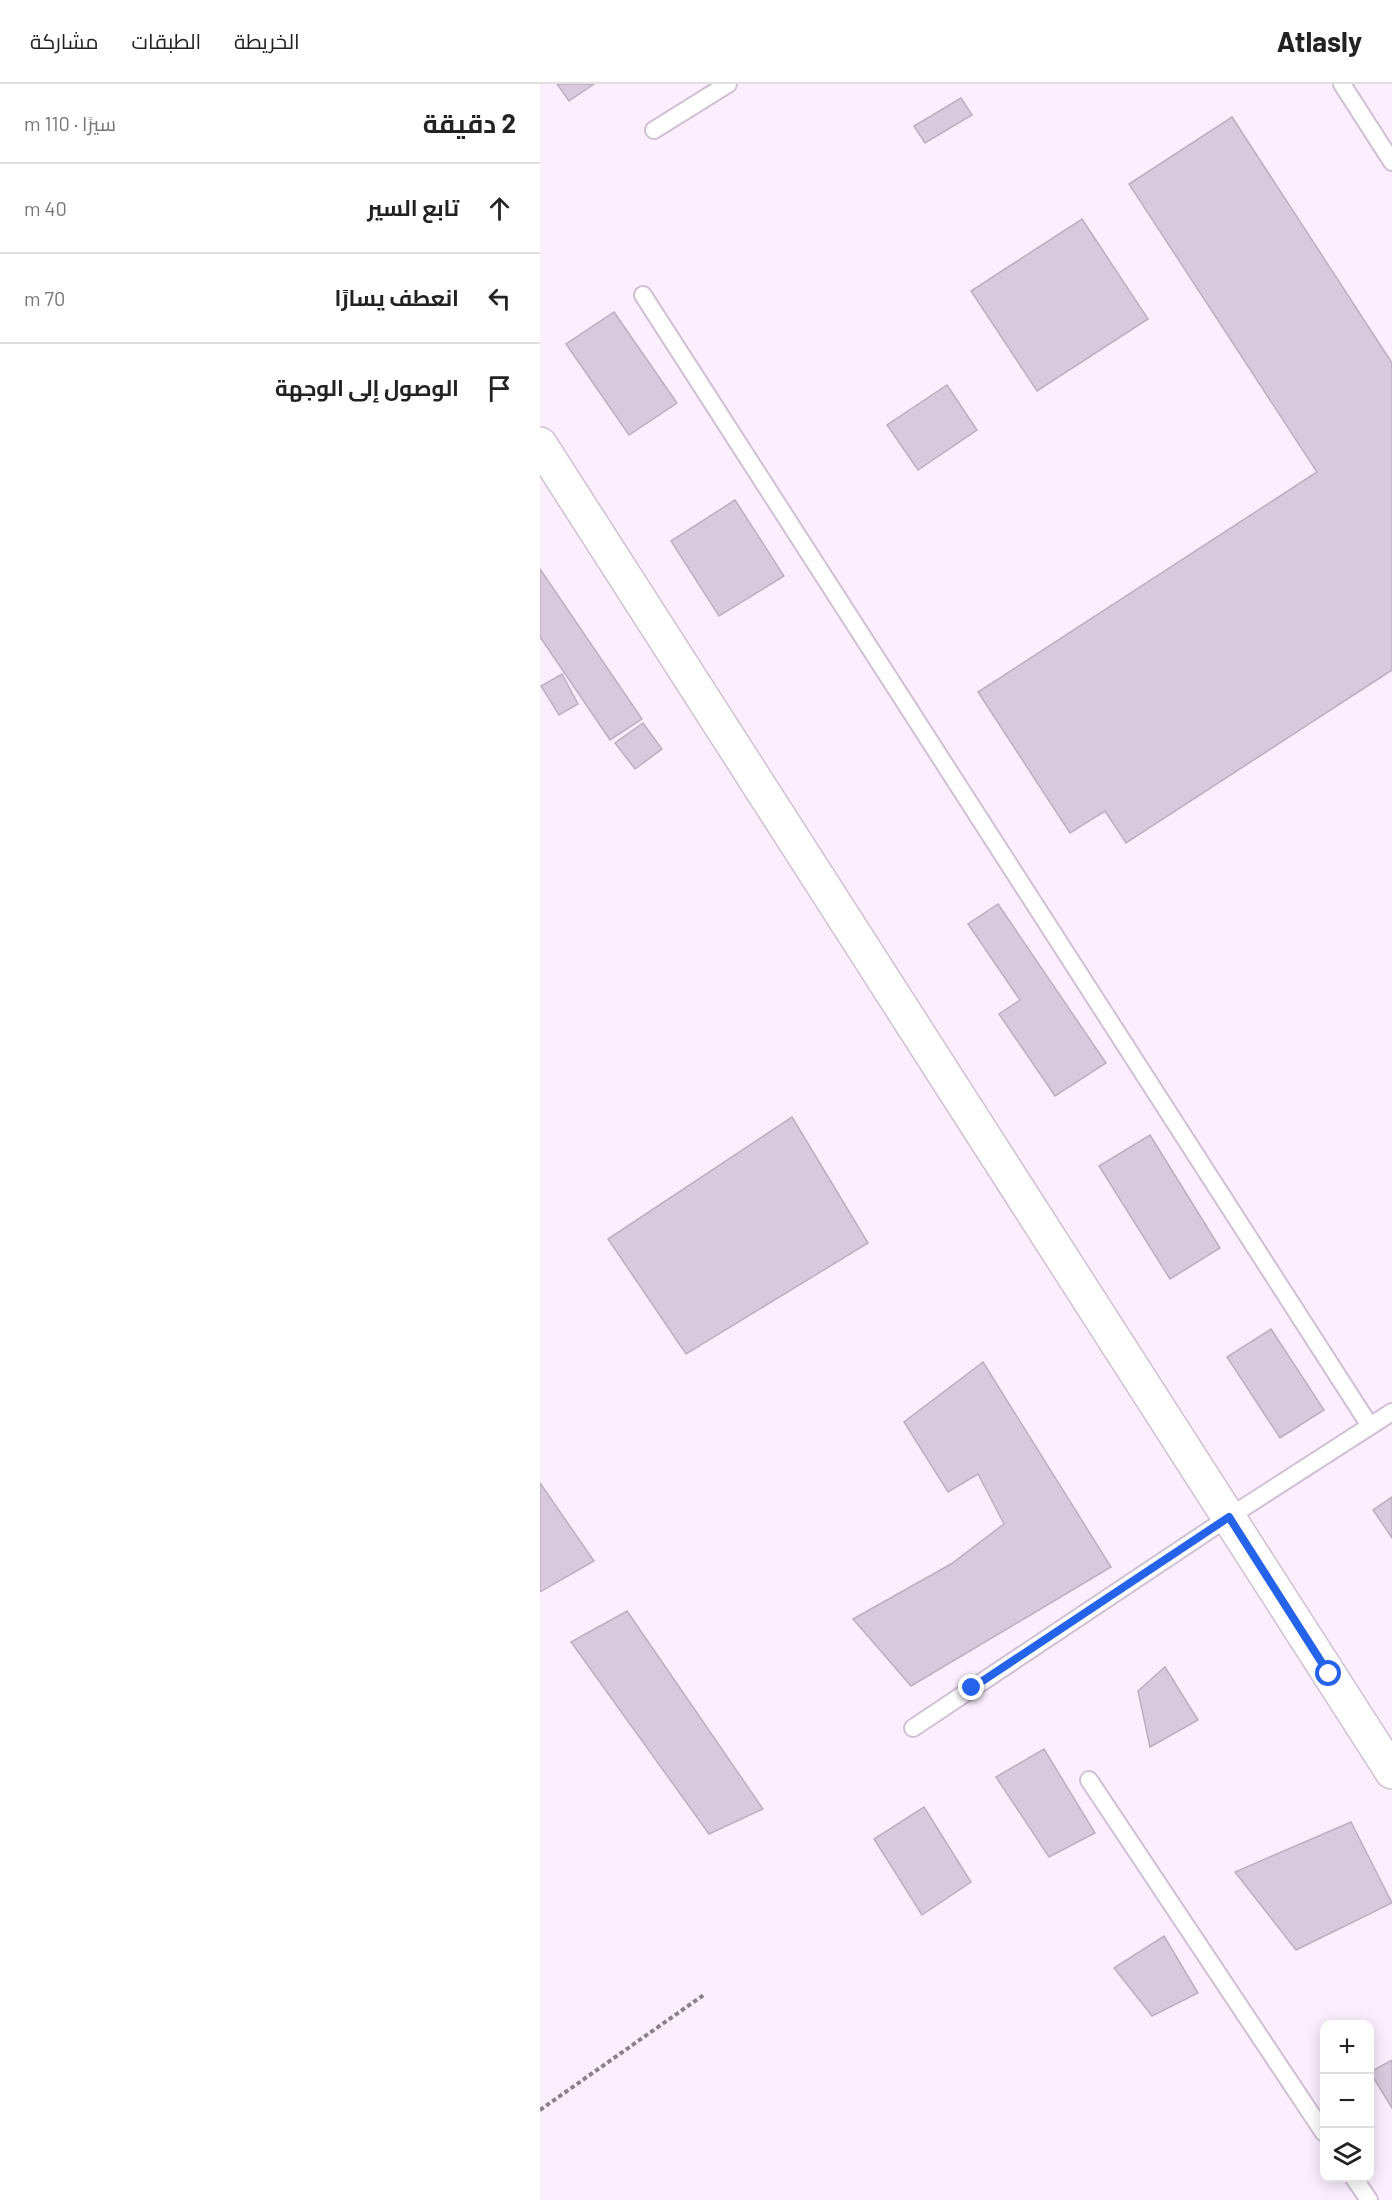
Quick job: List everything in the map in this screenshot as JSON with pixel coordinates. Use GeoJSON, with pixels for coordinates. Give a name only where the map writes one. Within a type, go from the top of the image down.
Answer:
{"type":"FeatureCollection","features":[{"type":"Feature","properties":{"kind":"street"},"geometry":{"type":"LineString","coordinates":[[540,444],[1392,1772]]}},
{"type":"Feature","properties":{"kind":"lane"},"geometry":{"type":"LineString","coordinates":[[654,130],[728,84]]}},
{"type":"Feature","properties":{"kind":"lane"},"geometry":{"type":"LineString","coordinates":[[1342,84],[1392,162]]}},
{"type":"Feature","properties":{"kind":"lane"},"geometry":{"type":"LineString","coordinates":[[643,295],[1370,1426]]}},
{"type":"Feature","properties":{"kind":"lane"},"geometry":{"type":"LineString","coordinates":[[913,1728],[1229,1517],[1392,1412]]}},
{"type":"Feature","properties":{"kind":"lane"},"geometry":{"type":"LineString","coordinates":[[1089,1780],[1321,2128]]}},
{"type":"Feature","properties":{"kind":"lane"},"geometry":{"type":"LineString","coordinates":[[1357,2182],[1369,2200]]}},
{"type":"Feature","properties":{"kind":"path"},"geometry":{"type":"LineString","coordinates":[[540,2110],[705,1994]]}},
{"type":"Feature","properties":{"kind":"building"},"geometry":{"type":"Polygon","coordinates":[[[557,84],[594,84],[569,101],[557,84]]]}},
{"type":"Feature","properties":{"kind":"building"},"geometry":{"type":"Polygon","coordinates":[[[961,98],[972,115],[925,143],[914,126],[961,98]]]}},
{"type":"Feature","properties":{"kind":"building"},"geometry":{"type":"Polygon","coordinates":[[[1232,117],[1392,363],[1392,670],[1126,843],[1105,811],[1070,833],[978,692],[1317,472],[1129,184],[1232,117]]]}},
{"type":"Feature","properties":{"kind":"building"},"geometry":{"type":"Polygon","coordinates":[[[1082,219],[1148,319],[1037,391],[971,291],[1082,219]]]}},
{"type":"Feature","properties":{"kind":"building"},"geometry":{"type":"Polygon","coordinates":[[[614,312],[677,403],[629,435],[566,344],[614,312]]]}},
{"type":"Feature","properties":{"kind":"building"},"geometry":{"type":"Polygon","coordinates":[[[947,385],[977,430],[918,470],[887,425],[947,385]]]}},
{"type":"Feature","properties":{"kind":"building"},"geometry":{"type":"Polygon","coordinates":[[[735,500],[784,576],[719,616],[671,541],[735,500]]]}},
{"type":"Feature","properties":{"kind":"building"},"geometry":{"type":"Polygon","coordinates":[[[540,569],[642,719],[610,740],[540,637],[540,569]]]}},
{"type":"Feature","properties":{"kind":"building"},"geometry":{"type":"Polygon","coordinates":[[[562,674],[578,704],[559,715],[541,686],[562,674]]]}},
{"type":"Feature","properties":{"kind":"building"},"geometry":{"type":"Polygon","coordinates":[[[643,723],[662,749],[635,769],[615,743],[643,723]]]}},
{"type":"Feature","properties":{"kind":"building"},"geometry":{"type":"Polygon","coordinates":[[[998,904],[1106,1063],[1055,1096],[999,1014],[1020,1000],[968,924],[998,904]]]}},
{"type":"Feature","properties":{"kind":"building"},"geometry":{"type":"Polygon","coordinates":[[[792,1117],[868,1243],[686,1354],[608,1239],[792,1117]]]}},
{"type":"Feature","properties":{"kind":"building"},"geometry":{"type":"Polygon","coordinates":[[[1150,1135],[1220,1248],[1170,1279],[1099,1166],[1150,1135]]]}},
{"type":"Feature","properties":{"kind":"building"},"geometry":{"type":"Polygon","coordinates":[[[1271,1329],[1324,1410],[1280,1438],[1227,1357],[1271,1329]]]}},
{"type":"Feature","properties":{"kind":"building"},"geometry":{"type":"Polygon","coordinates":[[[983,1362],[1111,1567],[911,1686],[853,1619],[951,1564],[1004,1524],[978,1474],[948,1492],[904,1422],[983,1362]]]}},
{"type":"Feature","properties":{"kind":"building"},"geometry":{"type":"Polygon","coordinates":[[[540,1483],[594,1561],[540,1592],[540,1483]]]}},
{"type":"Feature","properties":{"kind":"building"},"geometry":{"type":"Polygon","coordinates":[[[1392,1497],[1392,1538],[1373,1510],[1392,1497]]]}},
{"type":"Feature","properties":{"kind":"building"},"geometry":{"type":"Polygon","coordinates":[[[627,1611],[763,1809],[709,1834],[571,1642],[627,1611]]]}},
{"type":"Feature","properties":{"kind":"building"},"geometry":{"type":"Polygon","coordinates":[[[1165,1667],[1198,1720],[1150,1747],[1138,1691],[1165,1667]]]}},
{"type":"Feature","properties":{"kind":"building"},"geometry":{"type":"Polygon","coordinates":[[[1044,1749],[1095,1833],[1049,1857],[996,1777],[1044,1749]]]}},
{"type":"Feature","properties":{"kind":"building"},"geometry":{"type":"Polygon","coordinates":[[[924,1807],[971,1882],[922,1915],[874,1839],[924,1807]]]}},
{"type":"Feature","properties":{"kind":"building"},"geometry":{"type":"Polygon","coordinates":[[[1351,1822],[1392,1903],[1296,1950],[1235,1872],[1351,1822]]]}},
{"type":"Feature","properties":{"kind":"building"},"geometry":{"type":"Polygon","coordinates":[[[1164,1936],[1198,1993],[1152,2016],[1114,1968],[1164,1936]]]}},
{"type":"Feature","properties":{"kind":"building"},"geometry":{"type":"Polygon","coordinates":[[[1392,2060],[1392,2108],[1374,2079],[1374,2070],[1392,2060]]]}},
{"type":"Feature","properties":{"kind":"route"},"geometry":{"type":"LineString","coordinates":[[972,1688],[1229,1517],[1329,1674]]}}]}
